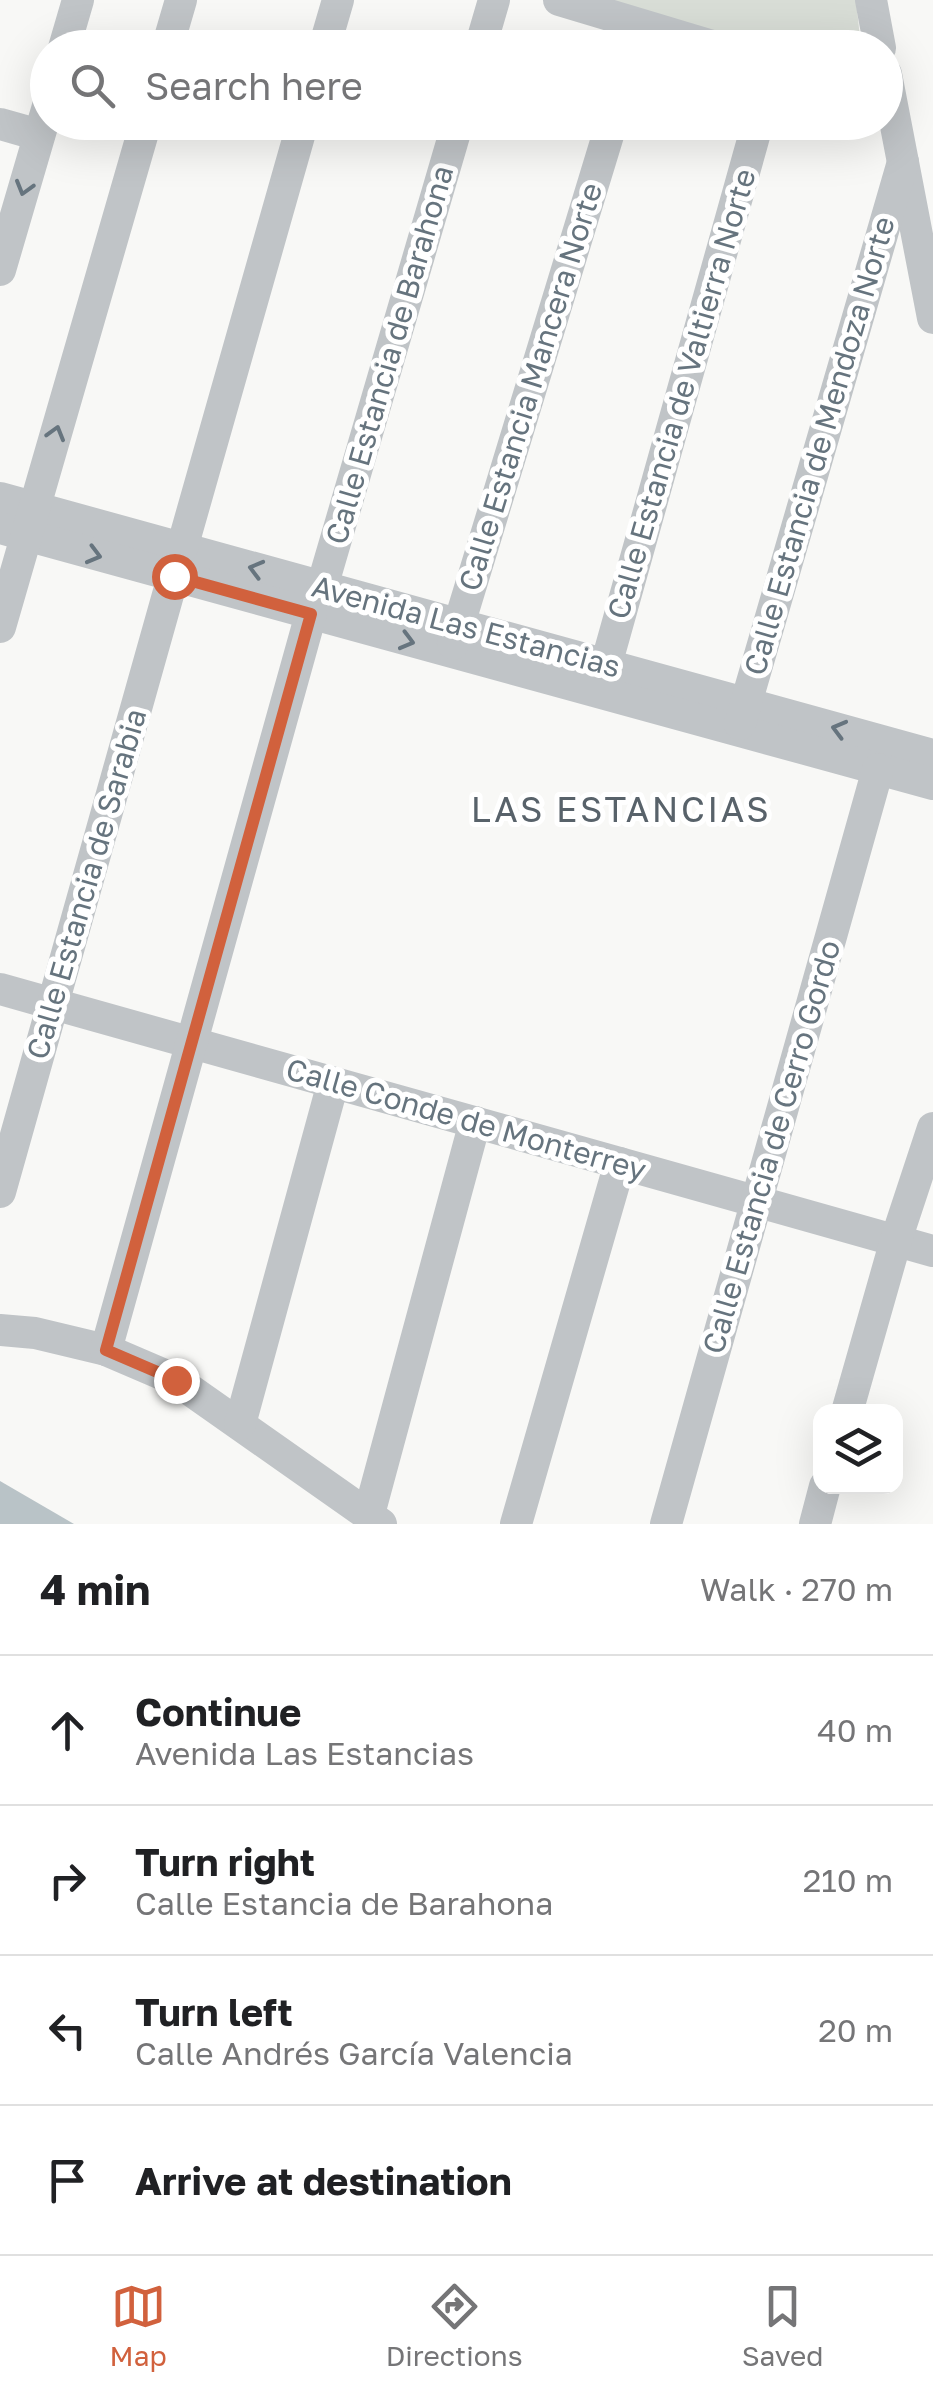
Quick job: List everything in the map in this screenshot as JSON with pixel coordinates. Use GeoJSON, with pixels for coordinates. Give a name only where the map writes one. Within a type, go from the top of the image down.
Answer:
{"type":"FeatureCollection","features":[{"type":"Feature","properties":{"kind":"street"},"geometry":{"type":"LineString","coordinates":[[69,30],[78,0]]}},
{"type":"Feature","properties":{"kind":"street"},"geometry":{"type":"LineString","coordinates":[[173,30],[181,0]]}},
{"type":"Feature","properties":{"kind":"street"},"geometry":{"type":"LineString","coordinates":[[329,30],[338,0]]}},
{"type":"Feature","properties":{"kind":"street"},"geometry":{"type":"LineString","coordinates":[[485,30],[494,0]]}},
{"type":"Feature","properties":{"kind":"street"},"geometry":{"type":"LineString","coordinates":[[559,0],[625,30]]}},
{"type":"Feature","properties":{"kind":"street"},"geometry":{"type":"LineString","coordinates":[[871,0],[877,30]]}},
{"type":"Feature","properties":{"kind":"street"},"geometry":{"type":"LineString","coordinates":[[0,124],[30,121]]}},
{"type":"Feature","properties":{"kind":"street"},"geometry":{"type":"LineString","coordinates":[[0,270],[37,140]]}},
{"type":"Feature","properties":{"kind":"street"},"geometry":{"type":"LineString","coordinates":[[0,627],[20,524],[140,140]]}},
{"type":"Feature","properties":{"kind":"street","name":"Calle Estancia de Sarabia"},"geometry":{"type":"LineString","coordinates":[[0,1192],[298,140]]}},
{"type":"Feature","properties":{"kind":"street","name":"Calle Estancia de Barahona"},"geometry":{"type":"LineString","coordinates":[[106,1350],[317,600],[453,140]]}},
{"type":"Feature","properties":{"kind":"street","name":"Calle Estancia Mancera Norte"},"geometry":{"type":"LineString","coordinates":[[455,638],[607,140]]}},
{"type":"Feature","properties":{"kind":"street","name":"Calle Estancia de Valtierra Norte"},"geometry":{"type":"LineString","coordinates":[[606,665],[753,140]]}},
{"type":"Feature","properties":{"kind":"street"},"geometry":{"type":"LineString","coordinates":[[898,140],[933,318]]}},
{"type":"Feature","properties":{"kind":"street","name":"Calle Estancia de Mendoza Norte"},"geometry":{"type":"LineString","coordinates":[[742,717],[903,162]]}},
{"type":"Feature","properties":{"kind":"street","name":"Avenida Las Estancias"},"geometry":{"type":"LineString","coordinates":[[0,498],[20,524],[178,562],[742,717],[933,755]]}},
{"type":"Feature","properties":{"kind":"street","name":"Avenida Las Estancias"},"geometry":{"type":"LineString","coordinates":[[455,638],[606,665],[878,770],[933,784]]}},
{"type":"Feature","properties":{"kind":"street","name":"Calle Estancia de Cerro Gordo"},"geometry":{"type":"LineString","coordinates":[[666,1524],[878,770]]}},
{"type":"Feature","properties":{"kind":"street","name":"Calle Conde de Monterrey"},"geometry":{"type":"LineString","coordinates":[[0,989],[933,1250]]}},
{"type":"Feature","properties":{"kind":"street"},"geometry":{"type":"LineString","coordinates":[[240,1424],[334,1083]]}},
{"type":"Feature","properties":{"kind":"street"},"geometry":{"type":"LineString","coordinates":[[0,1330],[35,1333],[106,1350],[176,1380],[375,1519],[475,1122]]}},
{"type":"Feature","properties":{"kind":"street"},"geometry":{"type":"LineString","coordinates":[[849,1404],[933,1128]]}},
{"type":"Feature","properties":{"kind":"street"},"geometry":{"type":"LineString","coordinates":[[516,1524],[620,1163]]}},
{"type":"Feature","properties":{"kind":"street"},"geometry":{"type":"LineString","coordinates":[[814,1524],[823,1494]]}},
{"type":"Feature","properties":{"kind":"shaded area"},"geometry":{"type":"Polygon","coordinates":[[[597,0],[856,0],[859,30],[698,30],[597,0]]]}},
{"type":"Feature","properties":{"kind":"shaded area"},"geometry":{"type":"Polygon","coordinates":[[[0,1481],[74,1524],[0,1524],[0,1481]]]}},
{"type":"Feature","properties":{"kind":"district","name":"LAS ESTANCIAS"},"geometry":{"type":"Point","coordinates":[621,810]}},
{"type":"Feature","properties":{"kind":"route"},"geometry":{"type":"LineString","coordinates":[[174,576],[311,614],[106,1350],[176,1380]]}}]}
